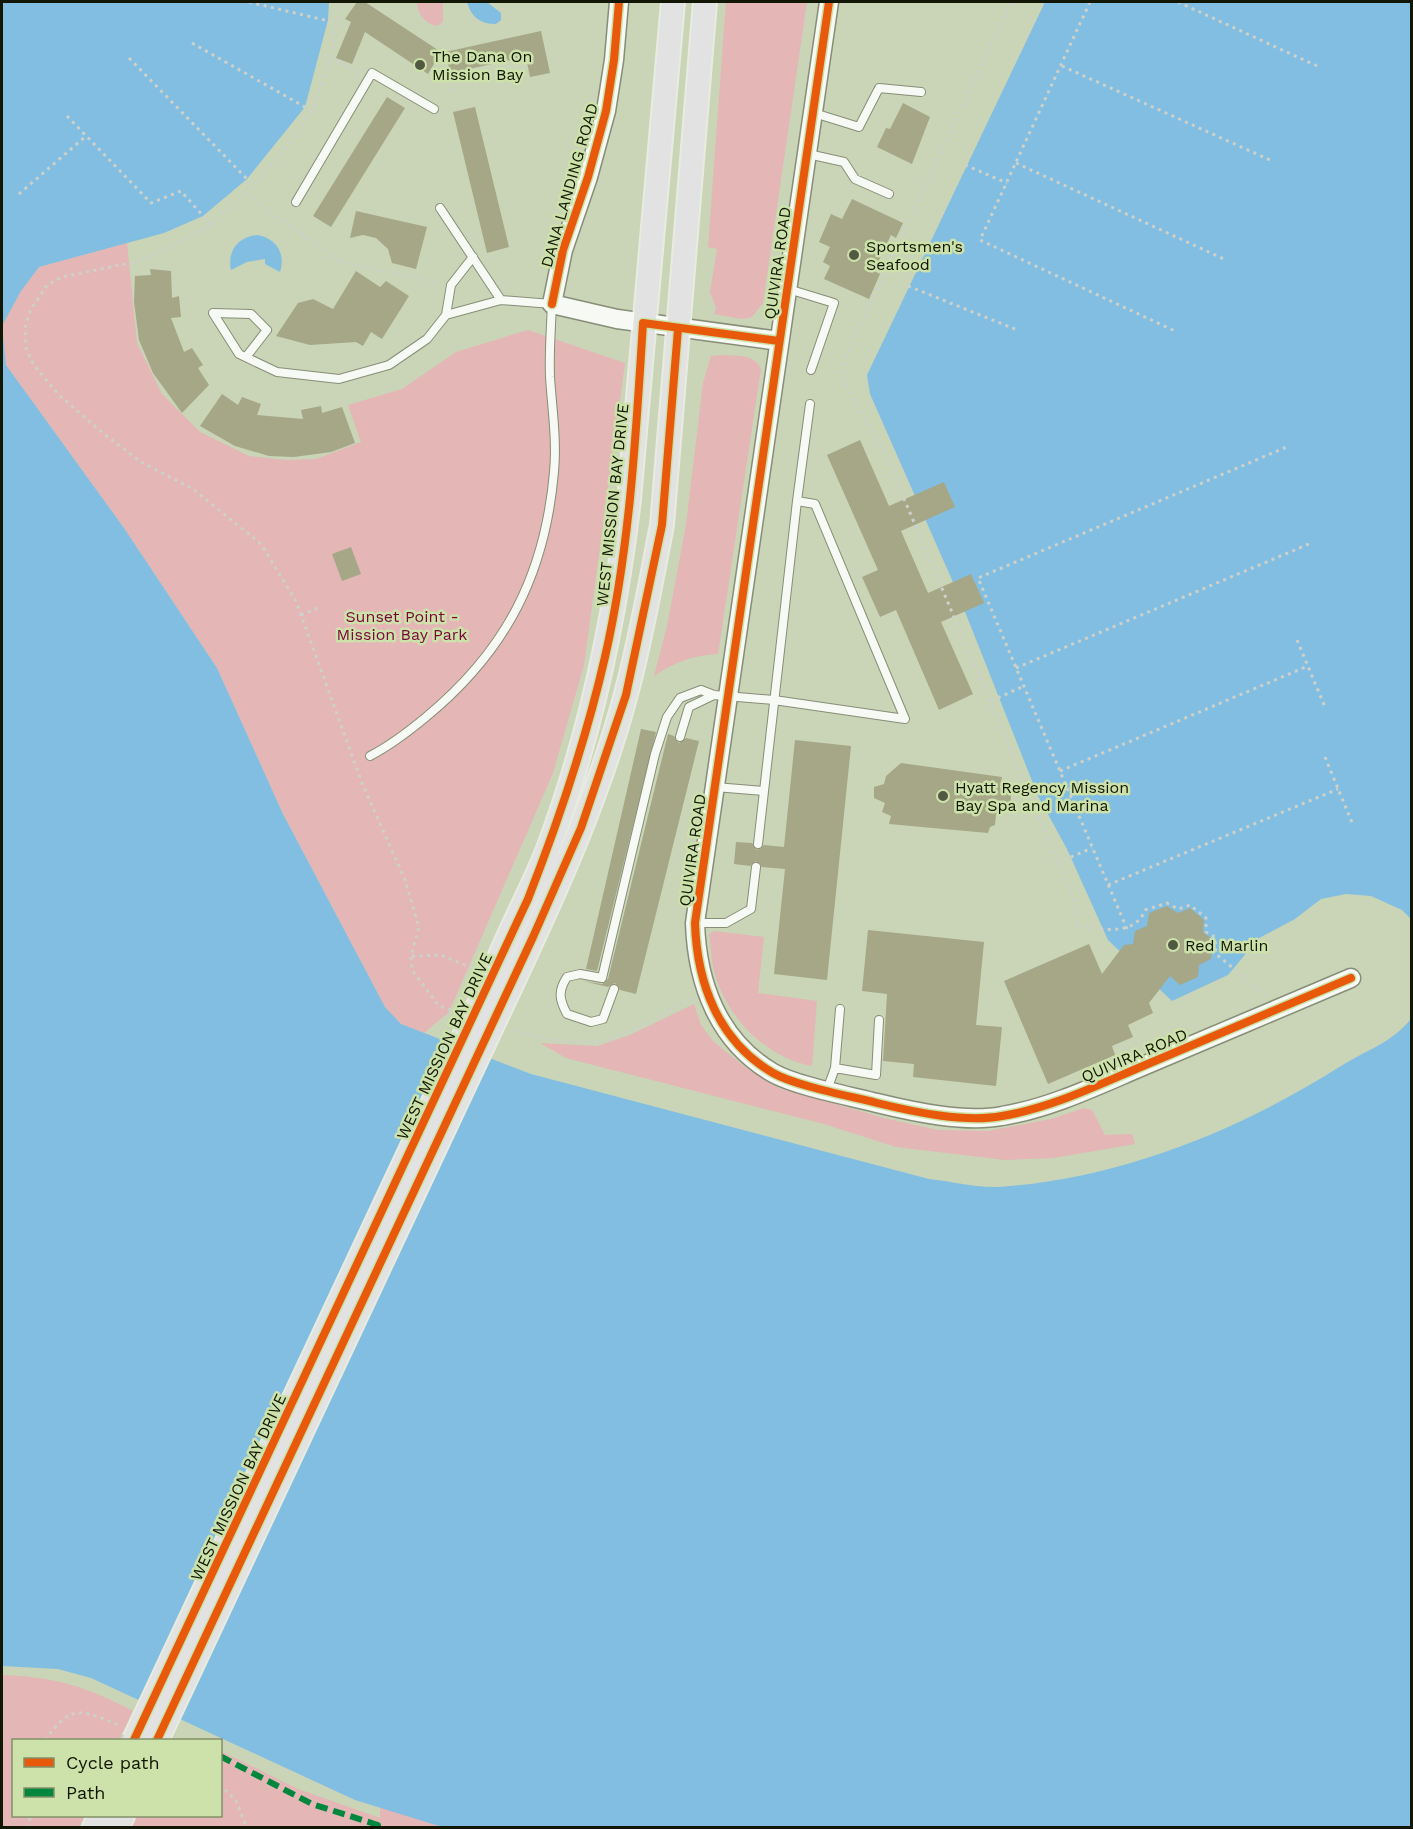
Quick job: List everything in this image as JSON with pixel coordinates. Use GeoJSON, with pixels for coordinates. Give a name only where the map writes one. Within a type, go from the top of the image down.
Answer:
{"type":"FeatureCollection","features":[{"type":"Feature","properties":{"kind":"main road","name":"WEST MISSION BAY DRIVE"},"geometry":{"type":"LineString","coordinates":[[157,1739],[528,899],[576,767],[606,655],[624,546],[673,2]]}},
{"type":"Feature","properties":{"kind":"main road","name":"WEST MISSION BAY DRIVE"},"geometry":{"type":"LineString","coordinates":[[131,1735],[493,978],[581,828],[626,695],[662,525],[705,2]]}},
{"type":"Feature","properties":{"kind":"street","name":"DANA LANDING ROAD"},"geometry":{"type":"LineString","coordinates":[[552,304],[562,250],[588,177],[606,111],[614,60],[619,2]]}},
{"type":"Feature","properties":{"kind":"street","name":"QUIVIRA ROAD"},"geometry":{"type":"LineString","coordinates":[[830,2],[779,341],[721,696],[715,787],[695,923],[696,953],[705,992],[726,1030],[748,1053],[773,1073],[827,1090],[928,1115],[1001,1117],[1062,1100],[1352,978]]}},
{"type":"Feature","properties":{"kind":"street"},"geometry":{"type":"LineString","coordinates":[[552,304],[595,316],[779,341]]}},
{"type":"Feature","properties":{"kind":"lane"},"geometry":{"type":"LineString","coordinates":[[296,202],[372,73],[434,108]]}},
{"type":"Feature","properties":{"kind":"lane"},"geometry":{"type":"LineString","coordinates":[[813,112],[859,127],[879,88],[921,92]]}},
{"type":"Feature","properties":{"kind":"lane"},"geometry":{"type":"LineString","coordinates":[[807,154],[844,162],[855,179],[889,194]]}},
{"type":"Feature","properties":{"kind":"lane"},"geometry":{"type":"LineString","coordinates":[[440,208],[501,300]]}},
{"type":"Feature","properties":{"kind":"lane"},"geometry":{"type":"LineString","coordinates":[[246,357],[267,330],[251,314],[213,313],[239,354],[277,372],[339,379],[389,365],[427,339],[446,315],[450,285],[473,257]]}},
{"type":"Feature","properties":{"kind":"lane"},"geometry":{"type":"LineString","coordinates":[[787,288],[834,303],[811,370]]}},
{"type":"Feature","properties":{"kind":"lane"},"geometry":{"type":"LineString","coordinates":[[446,315],[501,300],[552,304]]}},
{"type":"Feature","properties":{"kind":"lane","name":"DANA LANDING ROAD"},"geometry":{"type":"LineString","coordinates":[[370,756],[391,745],[458,691],[494,648],[526,592],[544,537],[554,471],[555,426],[549,347],[552,304]]}},
{"type":"Feature","properties":{"kind":"lane"},"geometry":{"type":"LineString","coordinates":[[758,844],[810,404]]}},
{"type":"Feature","properties":{"kind":"lane"},"geometry":{"type":"LineString","coordinates":[[614,989],[603,1019],[591,1022],[567,1014],[560,1001],[560,989],[567,977],[580,974],[602,978],[654,754],[666,717],[680,698],[701,690],[721,696],[774,700],[905,719],[815,504],[797,501]]}},
{"type":"Feature","properties":{"kind":"lane"},"geometry":{"type":"LineString","coordinates":[[680,737],[689,707],[721,696]]}},
{"type":"Feature","properties":{"kind":"lane"},"geometry":{"type":"LineString","coordinates":[[715,787],[765,791]]}},
{"type":"Feature","properties":{"kind":"lane"},"geometry":{"type":"LineString","coordinates":[[695,923],[726,923],[752,909],[756,867]]}},
{"type":"Feature","properties":{"kind":"lane"},"geometry":{"type":"LineString","coordinates":[[827,1090],[835,1068],[840,1009]]}},
{"type":"Feature","properties":{"kind":"lane"},"geometry":{"type":"LineString","coordinates":[[835,1068],[876,1075],[879,1020]]}},
{"type":"Feature","properties":{"kind":"path"},"geometry":{"type":"LineString","coordinates":[[249,2],[337,23]]}},
{"type":"Feature","properties":{"kind":"path"},"geometry":{"type":"LineString","coordinates":[[340,2],[330,57],[312,111],[296,135],[251,189],[211,225],[140,261],[62,277],[47,285],[30,311],[25,328],[26,348],[33,364],[59,395],[104,434],[141,462],[193,489],[261,544],[296,601],[362,783],[405,880],[419,927],[411,956],[412,970],[422,987],[439,1006],[460,1013]]}},
{"type":"Feature","properties":{"kind":"path"},"geometry":{"type":"LineString","coordinates":[[1011,2],[844,361],[843,374],[857,405],[886,456],[991,701],[1077,908],[1076,926],[1126,929],[1138,923],[1145,910],[1167,903],[1178,909],[1190,905],[1206,918],[1206,932],[1215,937],[1216,954],[1266,993],[1275,1011]]}},
{"type":"Feature","properties":{"kind":"path"},"geometry":{"type":"LineString","coordinates":[[1090,2],[980,240],[1177,332]]}},
{"type":"Feature","properties":{"kind":"path"},"geometry":{"type":"LineString","coordinates":[[1178,2],[1317,66]]}},
{"type":"Feature","properties":{"kind":"path"},"geometry":{"type":"LineString","coordinates":[[192,43],[312,111]]}},
{"type":"Feature","properties":{"kind":"path"},"geometry":{"type":"LineString","coordinates":[[443,52],[451,96]]}},
{"type":"Feature","properties":{"kind":"path"},"geometry":{"type":"LineString","coordinates":[[330,57],[370,78]]}},
{"type":"Feature","properties":{"kind":"path"},"geometry":{"type":"LineString","coordinates":[[129,58],[247,179],[251,189]]}},
{"type":"Feature","properties":{"kind":"path"},"geometry":{"type":"LineString","coordinates":[[1062,66],[1270,160]]}},
{"type":"Feature","properties":{"kind":"path"},"geometry":{"type":"LineString","coordinates":[[67,116],[151,203],[181,191],[211,225]]}},
{"type":"Feature","properties":{"kind":"path"},"geometry":{"type":"LineString","coordinates":[[20,194],[86,136]]}},
{"type":"Feature","properties":{"kind":"path"},"geometry":{"type":"LineString","coordinates":[[1016,163],[1224,259]]}},
{"type":"Feature","properties":{"kind":"path"},"geometry":{"type":"LineString","coordinates":[[965,165],[1007,183]]}},
{"type":"Feature","properties":{"kind":"path"},"geometry":{"type":"LineString","coordinates":[[245,194],[339,261],[450,285]]}},
{"type":"Feature","properties":{"kind":"path"},"geometry":{"type":"LineString","coordinates":[[908,286],[1015,329]]}},
{"type":"Feature","properties":{"kind":"path"},"geometry":{"type":"LineString","coordinates":[[1126,929],[978,578],[1289,446]]}},
{"type":"Feature","properties":{"kind":"path"},"geometry":{"type":"LineString","coordinates":[[1016,668],[1310,544]]}},
{"type":"Feature","properties":{"kind":"path"},"geometry":{"type":"LineString","coordinates":[[301,615],[318,609]]}},
{"type":"Feature","properties":{"kind":"path"},"geometry":{"type":"LineString","coordinates":[[1297,640],[1325,707]]}},
{"type":"Feature","properties":{"kind":"path"},"geometry":{"type":"LineString","coordinates":[[1060,771],[1308,666]]}},
{"type":"Feature","properties":{"kind":"path"},"geometry":{"type":"LineString","coordinates":[[991,701],[1024,686]]}},
{"type":"Feature","properties":{"kind":"path"},"geometry":{"type":"LineString","coordinates":[[1325,757],[1353,825]]}},
{"type":"Feature","properties":{"kind":"path"},"geometry":{"type":"LineString","coordinates":[[1108,885],[1338,789]]}},
{"type":"Feature","properties":{"kind":"path"},"geometry":{"type":"LineString","coordinates":[[1057,863],[1092,848]]}},
{"type":"Feature","properties":{"kind":"path"},"geometry":{"type":"LineString","coordinates":[[411,956],[441,955],[493,978]]}},
{"type":"Feature","properties":{"kind":"path"},"geometry":{"type":"LineString","coordinates":[[501,1026],[563,1041],[596,1042],[620,1034],[705,992]]}},
{"type":"Feature","properties":{"kind":"path"},"geometry":{"type":"LineString","coordinates":[[46,1739],[57,1724],[72,1713],[86,1712],[131,1735]]}},
{"type":"Feature","properties":{"kind":"path"},"geometry":{"type":"LineString","coordinates":[[222,1786],[236,1802],[247,1827]]}},
{"type":"Feature","properties":{"kind":"green space"},"geometry":{"type":"Polygon","coordinates":[[[417,2],[443,2],[443,21],[438,26],[426,21],[419,11],[417,2]]]}},
{"type":"Feature","properties":{"kind":"green space"},"geometry":{"type":"Polygon","coordinates":[[[726,2],[807,2],[763,303],[752,317],[741,319],[714,314],[716,308],[710,292],[717,249],[708,247],[726,2]]]}},
{"type":"Feature","properties":{"kind":"green space","name":"Sunset Point - Mission Bay Park"},"geometry":{"type":"Polygon","coordinates":[[[127,243],[137,343],[162,394],[200,432],[249,456],[286,460],[316,459],[361,442],[348,405],[402,389],[456,352],[528,330],[625,363],[584,665],[553,773],[449,1012],[424,1033],[401,1024],[385,1007],[283,814],[217,668],[124,528],[6,365],[2,326],[21,291],[39,267],[127,243]]]}},
{"type":"Feature","properties":{"kind":"green space"},"geometry":{"type":"Polygon","coordinates":[[[711,356],[750,358],[761,369],[718,654],[684,660],[654,676],[667,626],[686,525],[703,383],[711,356]]]}},
{"type":"Feature","properties":{"kind":"green space"},"geometry":{"type":"Polygon","coordinates":[[[714,931],[764,937],[758,993],[817,1001],[812,1066],[779,1054],[750,1033],[738,1019],[720,988],[714,971],[709,934],[714,931]]]}},
{"type":"Feature","properties":{"kind":"green space"},"geometry":{"type":"Polygon","coordinates":[[[694,1004],[701,1025],[714,1042],[745,1067],[779,1088],[888,1119],[938,1130],[988,1131],[1051,1119],[1084,1108],[1092,1110],[1105,1135],[1132,1134],[1135,1144],[1054,1158],[1005,1160],[896,1147],[824,1124],[566,1058],[540,1043],[597,1046],[630,1035],[694,1004]]]}},
{"type":"Feature","properties":{"kind":"green space"},"geometry":{"type":"Polygon","coordinates":[[[2,1675],[39,1678],[70,1684],[133,1711],[119,1739],[12,1739],[12,1817],[84,1817],[79,1827],[2,1827],[2,1675]]]}},
{"type":"Feature","properties":{"kind":"green space"},"geometry":{"type":"Polygon","coordinates":[[[222,1751],[298,1789],[380,1818],[380,1800],[511,1828],[131,1828],[136,1817],[222,1817],[222,1751]]]}},
{"type":"Feature","properties":{"kind":"water"},"geometry":{"type":"Polygon","coordinates":[[[2,2],[329,2],[328,20],[305,107],[247,179],[203,216],[164,233],[39,267],[21,291],[2,326],[2,2]]]}},
{"type":"Feature","properties":{"kind":"water"},"geometry":{"type":"Polygon","coordinates":[[[467,2],[487,2],[501,13],[501,20],[496,24],[485,23],[477,19],[467,2]]]}},
{"type":"Feature","properties":{"kind":"water"},"geometry":{"type":"Polygon","coordinates":[[[1045,2],[1411,2],[1411,919],[1402,910],[1371,896],[1346,894],[1321,899],[1295,919],[1259,938],[1228,975],[1172,1001],[1108,940],[1067,849],[1038,796],[956,589],[870,394],[867,375],[1045,2]]]}},
{"type":"Feature","properties":{"kind":"water"},"geometry":{"type":"Polygon","coordinates":[[[257,235],[269,239],[278,247],[282,259],[280,272],[265,264],[265,259],[247,262],[231,270],[232,251],[235,246],[250,236],[257,235]]]}},
{"type":"Feature","properties":{"kind":"water"},"geometry":{"type":"Polygon","coordinates":[[[2,326],[6,365],[124,528],[217,668],[283,814],[385,1007],[401,1024],[531,1074],[929,1179],[997,1187],[1088,1174],[1176,1148],[1219,1131],[1302,1090],[1395,1034],[1411,1019],[1411,1827],[442,1827],[355,1800],[91,1678],[58,1669],[2,1666],[2,326]]]}},
{"type":"Feature","properties":{"kind":"building"},"geometry":{"type":"Polygon","coordinates":[[[357,2],[365,2],[441,52],[428,74],[365,32],[352,64],[336,58],[351,22],[345,19],[357,2]]]}},
{"type":"Feature","properties":{"kind":"building"},"geometry":{"type":"Polygon","coordinates":[[[541,31],[550,73],[530,77],[526,57],[450,73],[445,52],[541,31]]]}},
{"type":"Feature","properties":{"kind":"building"},"geometry":{"type":"Polygon","coordinates":[[[387,97],[405,108],[331,227],[313,216],[387,97]]]}},
{"type":"Feature","properties":{"kind":"building"},"geometry":{"type":"Polygon","coordinates":[[[903,103],[930,117],[912,164],[877,147],[886,128],[890,129],[903,103]]]}},
{"type":"Feature","properties":{"kind":"building"},"geometry":{"type":"Polygon","coordinates":[[[475,107],[509,247],[487,253],[453,112],[475,107]]]}},
{"type":"Feature","properties":{"kind":"building","name":"Sportsmen's Seafood"},"geometry":{"type":"Polygon","coordinates":[[[852,199],[903,223],[896,238],[891,235],[874,271],[880,274],[869,299],[824,279],[830,266],[823,262],[830,247],[819,242],[831,214],[842,219],[852,199]]]}},
{"type":"Feature","properties":{"kind":"building"},"geometry":{"type":"Polygon","coordinates":[[[356,211],[427,227],[416,269],[392,263],[388,249],[376,238],[363,235],[350,238],[356,211]]]}},
{"type":"Feature","properties":{"kind":"building"},"geometry":{"type":"Polygon","coordinates":[[[150,269],[171,271],[172,298],[179,296],[181,317],[171,318],[184,352],[192,348],[203,365],[198,368],[209,385],[182,413],[153,373],[139,340],[134,302],[135,276],[151,275],[150,269]]]}},
{"type":"Feature","properties":{"kind":"building"},"geometry":{"type":"Polygon","coordinates":[[[356,271],[380,287],[386,281],[409,296],[382,339],[371,332],[363,346],[356,342],[310,345],[276,336],[298,303],[313,299],[333,309],[356,271]]]}},
{"type":"Feature","properties":{"kind":"building"},"geometry":{"type":"Polygon","coordinates":[[[222,394],[238,405],[242,397],[261,404],[257,415],[303,419],[301,410],[321,406],[322,413],[342,407],[355,443],[331,452],[294,457],[269,456],[235,446],[200,426],[222,394]]]}},
{"type":"Feature","properties":{"kind":"building"},"geometry":{"type":"Polygon","coordinates":[[[860,440],[889,506],[944,482],[955,507],[901,531],[928,593],[971,574],[984,603],[941,622],[973,694],[939,710],[896,610],[880,617],[862,577],[878,570],[827,455],[860,440]]]}},
{"type":"Feature","properties":{"kind":"building"},"geometry":{"type":"Polygon","coordinates":[[[351,547],[361,574],[342,581],[332,554],[351,547]]]}},
{"type":"Feature","properties":{"kind":"building"},"geometry":{"type":"Polygon","coordinates":[[[641,729],[656,732],[597,971],[586,969],[641,729]]]}},
{"type":"Feature","properties":{"kind":"building"},"geometry":{"type":"Polygon","coordinates":[[[668,734],[674,736],[679,743],[686,738],[699,741],[636,994],[620,990],[615,983],[608,987],[583,981],[602,984],[608,979],[668,734]]]}},
{"type":"Feature","properties":{"kind":"building"},"geometry":{"type":"Polygon","coordinates":[[[795,740],[851,746],[827,980],[774,974],[785,869],[762,867],[756,861],[750,866],[734,864],[736,842],[752,843],[757,850],[764,845],[784,847],[795,740]]]}},
{"type":"Feature","properties":{"kind":"building","name":"Hyatt Regency Mission Bay Spa and Marina"},"geometry":{"type":"Polygon","coordinates":[[[901,763],[1002,777],[1000,788],[1011,794],[1010,811],[996,815],[995,825],[990,827],[988,833],[889,824],[891,816],[882,812],[885,803],[874,798],[874,787],[884,784],[886,776],[901,763]]]}},
{"type":"Feature","properties":{"kind":"building"},"geometry":{"type":"Polygon","coordinates":[[[1167,906],[1178,913],[1190,908],[1204,920],[1203,932],[1213,940],[1211,959],[1199,965],[1198,977],[1180,985],[1170,976],[1149,1003],[1153,1013],[1128,1025],[1133,1037],[1112,1046],[1115,1055],[1048,1084],[1004,981],[1089,944],[1102,974],[1124,945],[1133,944],[1135,931],[1147,926],[1149,913],[1167,906]]]}},
{"type":"Feature","properties":{"kind":"building"},"geometry":{"type":"Polygon","coordinates":[[[868,930],[984,942],[976,1025],[1002,1027],[996,1086],[913,1077],[914,1064],[883,1061],[887,994],[862,991],[868,930]]]}},
{"type":"Feature","properties":{"kind":"marked path"},"geometry":{"type":"LineString","coordinates":[[222,1757],[312,1804],[378,1825],[378,1828]]}},
{"type":"Feature","properties":{"kind":"cycle path"},"geometry":{"type":"LineString","coordinates":[[552,304],[563,250],[588,177],[606,111],[614,60],[619,2]]}},
{"type":"Feature","properties":{"kind":"cycle path"},"geometry":{"type":"LineString","coordinates":[[829,2],[695,923],[700,967],[714,1008],[738,1044],[754,1060],[783,1078],[907,1110],[939,1116],[988,1118],[1020,1112],[1074,1095],[1351,978]]}},
{"type":"Feature","properties":{"kind":"cycle path"},"geometry":{"type":"LineString","coordinates":[[134,1739],[528,899],[550,840],[589,719],[614,616],[631,491],[643,323],[779,341]]}},
{"type":"Feature","properties":{"kind":"cycle path"},"geometry":{"type":"LineString","coordinates":[[157,1739],[533,937],[581,828],[626,695],[662,525],[678,329]]}},
{"type":"Feature","properties":{"kind":"place","name":"The Dana On Mission Bay"},"geometry":{"type":"Point","coordinates":[420,65]}},
{"type":"Feature","properties":{"kind":"place","name":"Sportsmen's Seafood"},"geometry":{"type":"Point","coordinates":[854,255]}},
{"type":"Feature","properties":{"kind":"place","name":"Hyatt Regency Mission Bay Spa and Marina"},"geometry":{"type":"Point","coordinates":[943,796]}},
{"type":"Feature","properties":{"kind":"place","name":"Red Marlin"},"geometry":{"type":"Point","coordinates":[1173,945]}}]}
